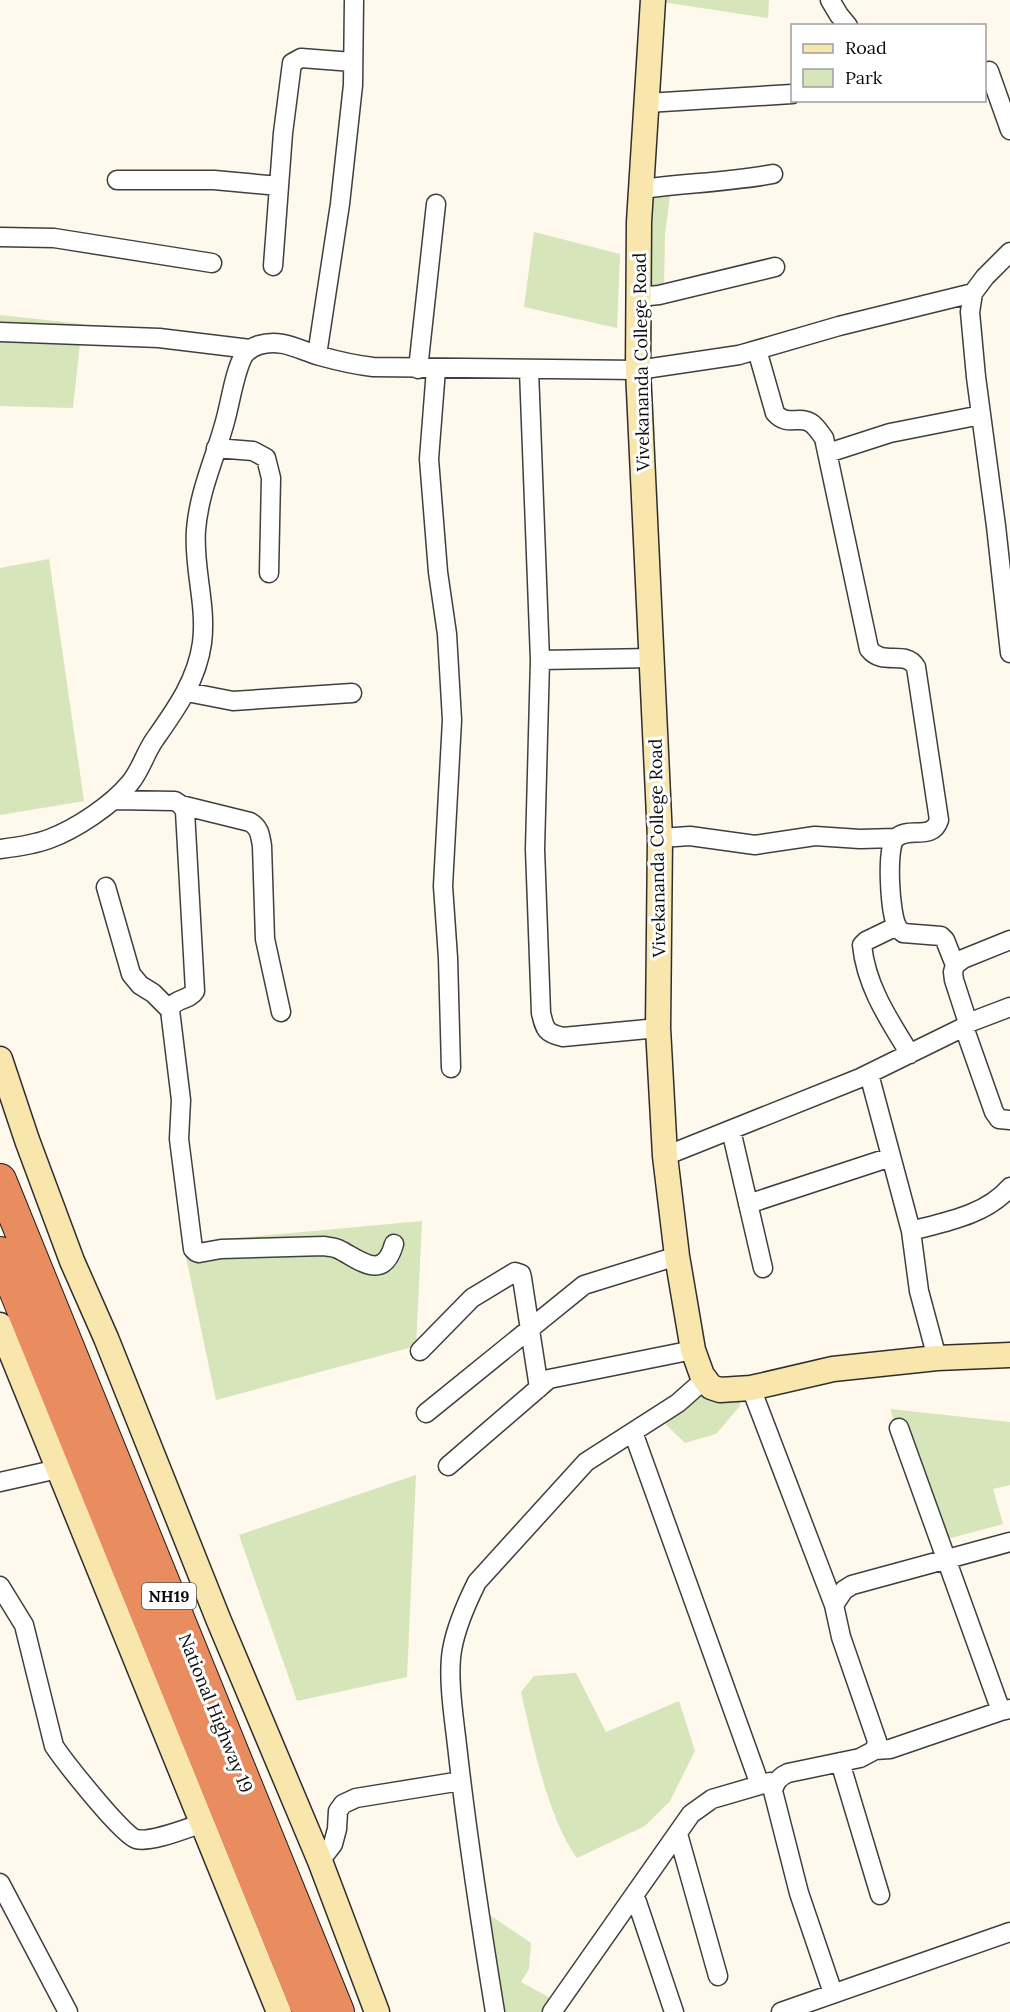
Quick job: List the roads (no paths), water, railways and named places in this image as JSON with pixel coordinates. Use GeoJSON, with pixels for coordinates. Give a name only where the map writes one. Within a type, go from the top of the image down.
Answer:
{"type":"FeatureCollection","features":[{"type":"Feature","properties":{"kind":"highway","name":"National Highway 19"},"geometry":{"type":"LineString","coordinates":[[0,1180],[338,2012]]}},
{"type":"Feature","properties":{"kind":"highway","name":"NH19"},"geometry":{"type":"LineString","coordinates":[[0,1253],[309,2012]]}},
{"type":"Feature","properties":{"kind":"main road","name":"Vivekananda College Road"},"geometry":{"type":"LineString","coordinates":[[653,0],[639,222],[638,370],[660,838],[658,1028],[665,1156],[677,1256],[693,1350],[705,1379]]}},
{"type":"Feature","properties":{"kind":"main road"},"geometry":{"type":"LineString","coordinates":[[0,1059],[72,1261],[106,1338],[219,1621],[320,1861],[377,2012]]}},
{"type":"Feature","properties":{"kind":"main road"},"geometry":{"type":"LineString","coordinates":[[0,1325],[279,2012]]}},
{"type":"Feature","properties":{"kind":"main road"},"geometry":{"type":"LineString","coordinates":[[705,1379],[711,1387],[720,1390],[752,1388],[833,1369],[937,1358],[1010,1355]]}},
{"type":"Feature","properties":{"kind":"street"},"geometry":{"type":"LineString","coordinates":[[317,355],[340,204],[352,85],[354,0]]}},
{"type":"Feature","properties":{"kind":"street"},"geometry":{"type":"LineString","coordinates":[[830,0],[846,24]]}},
{"type":"Feature","properties":{"kind":"street"},"geometry":{"type":"LineString","coordinates":[[273,266],[292,63],[301,58],[353,62]]}},
{"type":"Feature","properties":{"kind":"street"},"geometry":{"type":"LineString","coordinates":[[989,71],[1010,130]]}},
{"type":"Feature","properties":{"kind":"street"},"geometry":{"type":"LineString","coordinates":[[646,104],[791,94]]}},
{"type":"Feature","properties":{"kind":"street"},"geometry":{"type":"LineString","coordinates":[[642,189],[744,180],[773,174]]}},
{"type":"Feature","properties":{"kind":"street"},"geometry":{"type":"LineString","coordinates":[[117,180],[214,180],[279,186]]}},
{"type":"Feature","properties":{"kind":"street"},"geometry":{"type":"LineString","coordinates":[[418,369],[436,204]]}},
{"type":"Feature","properties":{"kind":"street"},"geometry":{"type":"LineString","coordinates":[[0,237],[54,238],[212,263]]}},
{"type":"Feature","properties":{"kind":"street"},"geometry":{"type":"LineString","coordinates":[[1010,252],[985,277],[973,293],[970,312],[981,415],[1003,522],[1010,653]]}},
{"type":"Feature","properties":{"kind":"street"},"geometry":{"type":"LineString","coordinates":[[639,297],[659,295],[775,267]]}},
{"type":"Feature","properties":{"kind":"street"},"geometry":{"type":"LineString","coordinates":[[0,332],[159,338],[250,349],[271,342],[286,344],[354,365],[418,369],[638,370],[740,355],[839,326],[973,293]]}},
{"type":"Feature","properties":{"kind":"street"},"geometry":{"type":"LineString","coordinates":[[0,849],[25,846],[49,839],[86,819],[113,800],[131,782],[150,747],[187,692],[202,643],[202,596],[197,572],[195,537],[200,496],[240,366],[250,349]]}},
{"type":"Feature","properties":{"kind":"street"},"geometry":{"type":"LineString","coordinates":[[660,838],[690,836],[755,845],[815,836],[860,839],[896,838],[905,833],[928,832],[937,826],[939,820],[916,667],[912,660],[907,658],[880,658],[869,649],[824,438],[812,423],[804,420],[787,421],[779,418],[775,413],[757,350]]}},
{"type":"Feature","properties":{"kind":"street"},"geometry":{"type":"LineString","coordinates":[[436,369],[429,459],[438,572],[447,634],[452,720],[443,886],[448,958],[451,1068]]}},
{"type":"Feature","properties":{"kind":"street"},"geometry":{"type":"LineString","coordinates":[[529,370],[540,660],[535,849],[541,1013],[544,1028],[551,1034],[564,1037],[658,1028]]}},
{"type":"Feature","properties":{"kind":"street"},"geometry":{"type":"LineString","coordinates":[[828,453],[890,433],[981,415]]}},
{"type":"Feature","properties":{"kind":"street"},"geometry":{"type":"LineString","coordinates":[[216,448],[253,451],[266,458],[271,478],[269,573]]}},
{"type":"Feature","properties":{"kind":"street"},"geometry":{"type":"LineString","coordinates":[[540,660],[653,658]]}},
{"type":"Feature","properties":{"kind":"street"},"geometry":{"type":"LineString","coordinates":[[187,692],[233,700],[352,693]]}},
{"type":"Feature","properties":{"kind":"street"},"geometry":{"type":"LineString","coordinates":[[113,800],[176,801],[185,812],[196,982],[192,996],[175,1002],[170,1010],[181,1100],[178,1139],[193,1249],[196,1252],[262,1247],[324,1246],[338,1249],[361,1263],[378,1265],[385,1262],[394,1244]]}},
{"type":"Feature","properties":{"kind":"street"},"geometry":{"type":"LineString","coordinates":[[181,805],[250,822],[260,831],[265,939],[281,1012]]}},
{"type":"Feature","properties":{"kind":"street"},"geometry":{"type":"LineString","coordinates":[[896,838],[891,846],[890,887],[897,926],[903,933],[941,936],[945,940],[955,965]]}},
{"type":"Feature","properties":{"kind":"street"},"geometry":{"type":"LineString","coordinates":[[106,887],[131,974],[140,985],[153,993],[170,1010]]}},
{"type":"Feature","properties":{"kind":"street"},"geometry":{"type":"LineString","coordinates":[[897,926],[862,945],[878,1000],[910,1054]]}},
{"type":"Feature","properties":{"kind":"street"},"geometry":{"type":"LineString","coordinates":[[1010,940],[963,958],[955,965],[953,972],[966,1025],[994,1112],[999,1119],[1010,1120]]}},
{"type":"Feature","properties":{"kind":"street"},"geometry":{"type":"LineString","coordinates":[[665,1156],[869,1074],[966,1025],[1010,1007]]}},
{"type":"Feature","properties":{"kind":"street"},"geometry":{"type":"LineString","coordinates":[[869,1074],[911,1231],[919,1292],[937,1358]]}},
{"type":"Feature","properties":{"kind":"street"},"geometry":{"type":"LineString","coordinates":[[731,1130],[763,1268]]}},
{"type":"Feature","properties":{"kind":"street"},"geometry":{"type":"LineString","coordinates":[[748,1204],[891,1157]]}},
{"type":"Feature","properties":{"kind":"street"},"geometry":{"type":"LineString","coordinates":[[911,1231],[972,1213],[999,1200],[1010,1187]]}},
{"type":"Feature","properties":{"kind":"street"},"geometry":{"type":"LineString","coordinates":[[426,1413],[584,1285],[677,1256]]}},
{"type":"Feature","properties":{"kind":"street"},"geometry":{"type":"LineString","coordinates":[[420,1351],[472,1299],[515,1272],[521,1274],[539,1388]]}},
{"type":"Feature","properties":{"kind":"street"},"geometry":{"type":"LineString","coordinates":[[448,1466],[549,1379],[693,1350]]}},
{"type":"Feature","properties":{"kind":"street"},"geometry":{"type":"LineString","coordinates":[[495,2012],[478,1907],[455,1724],[452,1652],[469,1599],[477,1581],[586,1462],[678,1402],[705,1379]]}},
{"type":"Feature","properties":{"kind":"street"},"geometry":{"type":"LineString","coordinates":[[752,1388],[834,1605],[841,1637],[877,1741],[875,1750]]}},
{"type":"Feature","properties":{"kind":"street"},"geometry":{"type":"LineString","coordinates":[[552,2012],[691,1814],[703,1804],[712,1799],[769,1782],[788,1773],[860,1758],[875,1750],[890,1749],[1006,1710],[899,1428]]}},
{"type":"Feature","properties":{"kind":"street"},"geometry":{"type":"LineString","coordinates":[[633,1432],[773,1791],[799,1893],[833,1993]]}},
{"type":"Feature","properties":{"kind":"street"},"geometry":{"type":"LineString","coordinates":[[0,1482],[49,1471]]}},
{"type":"Feature","properties":{"kind":"street"},"geometry":{"type":"LineString","coordinates":[[834,1605],[844,1590],[852,1585],[1010,1542]]}},
{"type":"Feature","properties":{"kind":"street"},"geometry":{"type":"LineString","coordinates":[[0,1586],[24,1624],[54,1746],[122,1829],[134,1839],[146,1840],[203,1823]]}},
{"type":"Feature","properties":{"kind":"street"},"geometry":{"type":"LineString","coordinates":[[840,1762],[880,1895]]}},
{"type":"Feature","properties":{"kind":"street"},"geometry":{"type":"LineString","coordinates":[[320,1861],[333,1844],[338,1811],[343,1804],[356,1798],[461,1781]]}},
{"type":"Feature","properties":{"kind":"street"},"geometry":{"type":"LineString","coordinates":[[678,1834],[718,1976]]}},
{"type":"Feature","properties":{"kind":"street"},"geometry":{"type":"LineString","coordinates":[[0,1883],[68,2012]]}},
{"type":"Feature","properties":{"kind":"street"},"geometry":{"type":"LineString","coordinates":[[635,1896],[674,2012]]}},
{"type":"Feature","properties":{"kind":"street"},"geometry":{"type":"LineString","coordinates":[[781,2012],[1010,1932]]}}]}
